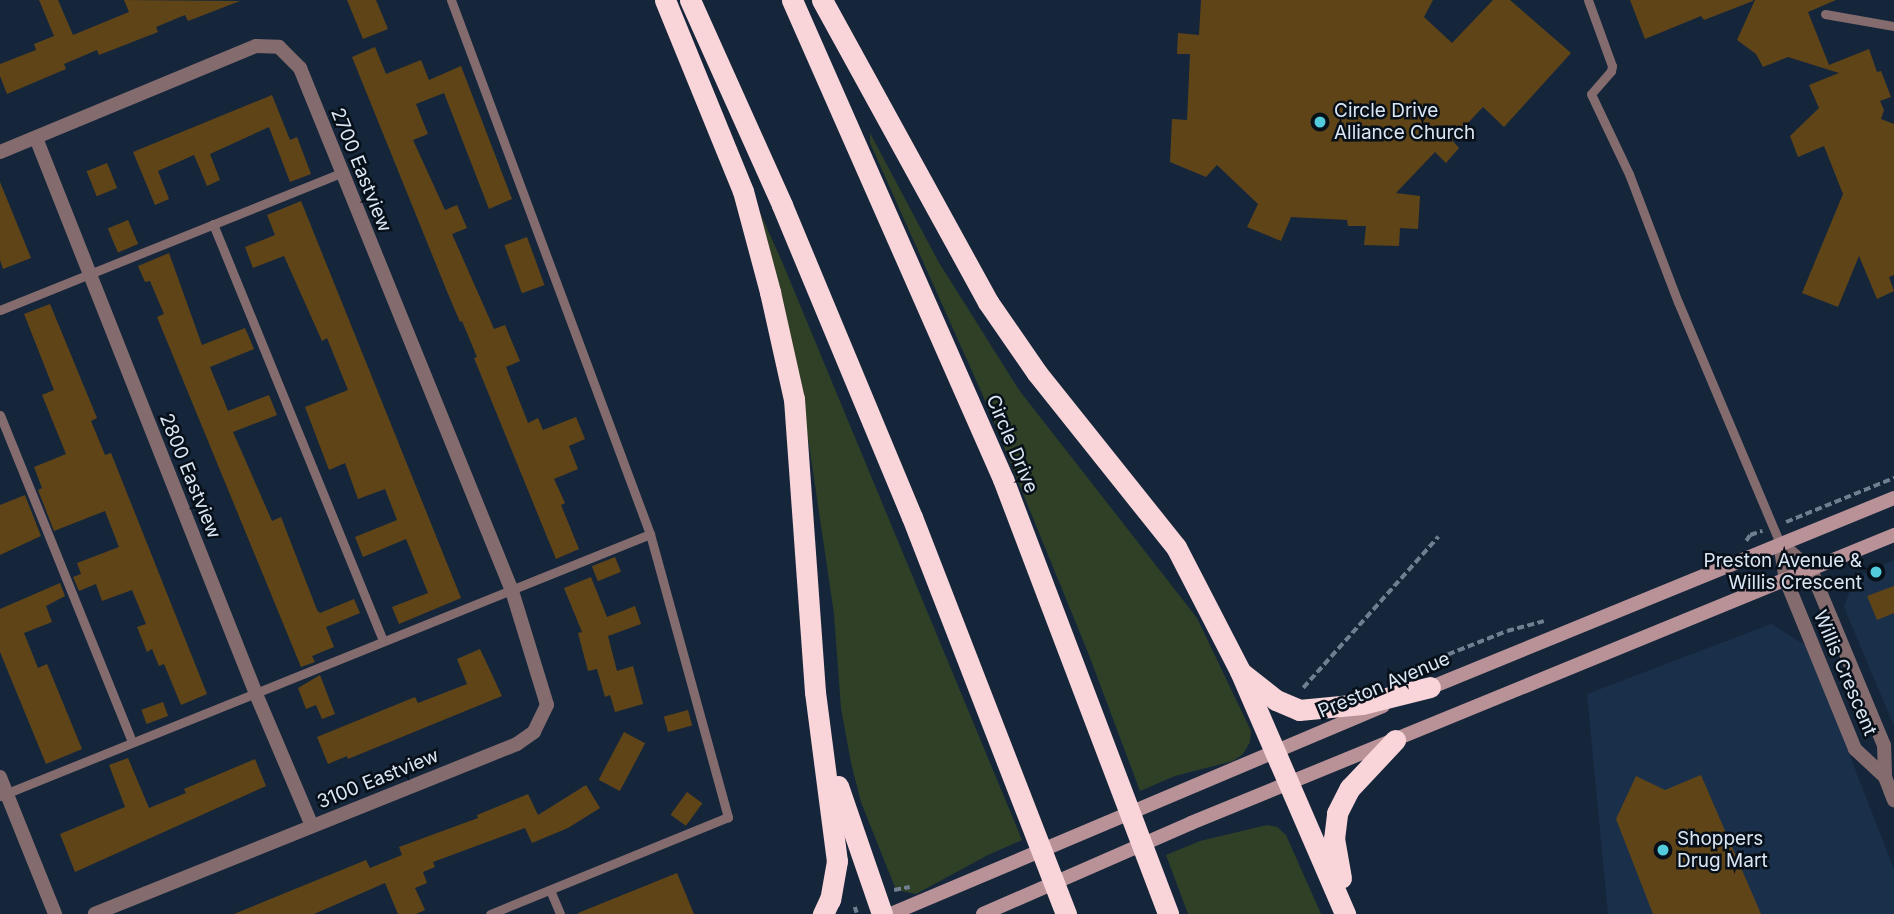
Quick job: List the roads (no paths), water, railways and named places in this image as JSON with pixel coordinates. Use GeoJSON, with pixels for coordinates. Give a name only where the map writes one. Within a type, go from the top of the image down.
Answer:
{"type":"FeatureCollection","features":[{"type":"Feature","properties":{"kind":"highway"},"geometry":{"type":"LineString","coordinates":[[665,0],[743,191],[770,292],[794,399],[815,692],[837,861],[827,906]]}},
{"type":"Feature","properties":{"kind":"highway"},"geometry":{"type":"LineString","coordinates":[[690,0],[782,205],[912,517],[1066,914]]}},
{"type":"Feature","properties":{"kind":"highway","name":"Circle Drive"},"geometry":{"type":"LineString","coordinates":[[792,0],[1003,479],[1168,914]]}},
{"type":"Feature","properties":{"kind":"highway"},"geometry":{"type":"LineString","coordinates":[[821,0],[988,302],[1037,373],[1175,547],[1240,671],[1348,914]]}},
{"type":"Feature","properties":{"kind":"highway"},"geometry":{"type":"LineString","coordinates":[[1240,671],[1276,700],[1290,707],[1333,709],[1430,687]]}},
{"type":"Feature","properties":{"kind":"highway"},"geometry":{"type":"LineString","coordinates":[[815,692],[842,803],[878,906]]}},
{"type":"Feature","properties":{"kind":"highway"},"geometry":{"type":"LineString","coordinates":[[1348,914],[1334,839],[1337,813],[1350,789],[1395,740]]}},
{"type":"Feature","properties":{"kind":"main road","name":"Preston Avenue"},"geometry":{"type":"LineString","coordinates":[[891,914],[1430,687],[1894,498]]}},
{"type":"Feature","properties":{"kind":"main road"},"geometry":{"type":"LineString","coordinates":[[983,914],[1191,823],[1290,785],[1894,536]]}},
{"type":"Feature","properties":{"kind":"street","name":"2700 Eastview"},"geometry":{"type":"LineString","coordinates":[[0,152],[256,47],[279,47],[300,68],[512,591]]}},
{"type":"Feature","properties":{"kind":"street","name":"2800 Eastview"},"geometry":{"type":"LineString","coordinates":[[36,138],[256,694],[312,826]]}},
{"type":"Feature","properties":{"kind":"street","name":"Willis Crescent"},"geometry":{"type":"LineString","coordinates":[[1780,543],[1811,570],[1884,745],[1885,777],[1894,800]]}},
{"type":"Feature","properties":{"kind":"street","name":"Willis Crescent"},"geometry":{"type":"LineString","coordinates":[[1780,543],[1786,580],[1855,750],[1885,777]]}},
{"type":"Feature","properties":{"kind":"street","name":"3100 Eastview"},"geometry":{"type":"LineString","coordinates":[[95,914],[517,744],[534,732],[547,705],[512,591]]}},
{"type":"Feature","properties":{"kind":"street"},"geometry":{"type":"LineString","coordinates":[[0,777],[3,795],[55,914]]}},
{"type":"Feature","properties":{"kind":"lane"},"geometry":{"type":"LineString","coordinates":[[451,0],[650,534],[728,817],[490,914]]}},
{"type":"Feature","properties":{"kind":"lane"},"geometry":{"type":"LineString","coordinates":[[1588,0],[1612,66],[1611,71],[1591,94],[1629,174],[1702,363],[1780,543]]}},
{"type":"Feature","properties":{"kind":"lane"},"geometry":{"type":"LineString","coordinates":[[1825,14],[1894,26]]}},
{"type":"Feature","properties":{"kind":"lane"},"geometry":{"type":"LineString","coordinates":[[0,310],[88,272],[341,173]]}},
{"type":"Feature","properties":{"kind":"lane"},"geometry":{"type":"LineString","coordinates":[[213,224],[383,641]]}},
{"type":"Feature","properties":{"kind":"lane"},"geometry":{"type":"LineString","coordinates":[[0,415],[132,743]]}},
{"type":"Feature","properties":{"kind":"lane"},"geometry":{"type":"LineString","coordinates":[[3,795],[650,534]]}},
{"type":"Feature","properties":{"kind":"lane"},"geometry":{"type":"LineString","coordinates":[[550,890],[560,914]]}},
{"type":"Feature","properties":{"kind":"place","name":"Circle Drive Alliance Church"},"geometry":{"type":"Point","coordinates":[1320,122]}},
{"type":"Feature","properties":{"kind":"place","name":"Preston Avenue & Willis Crescent"},"geometry":{"type":"Point","coordinates":[1876,572]}},
{"type":"Feature","properties":{"kind":"place","name":"Shoppers Drug Mart"},"geometry":{"type":"Point","coordinates":[1663,850]}}]}
